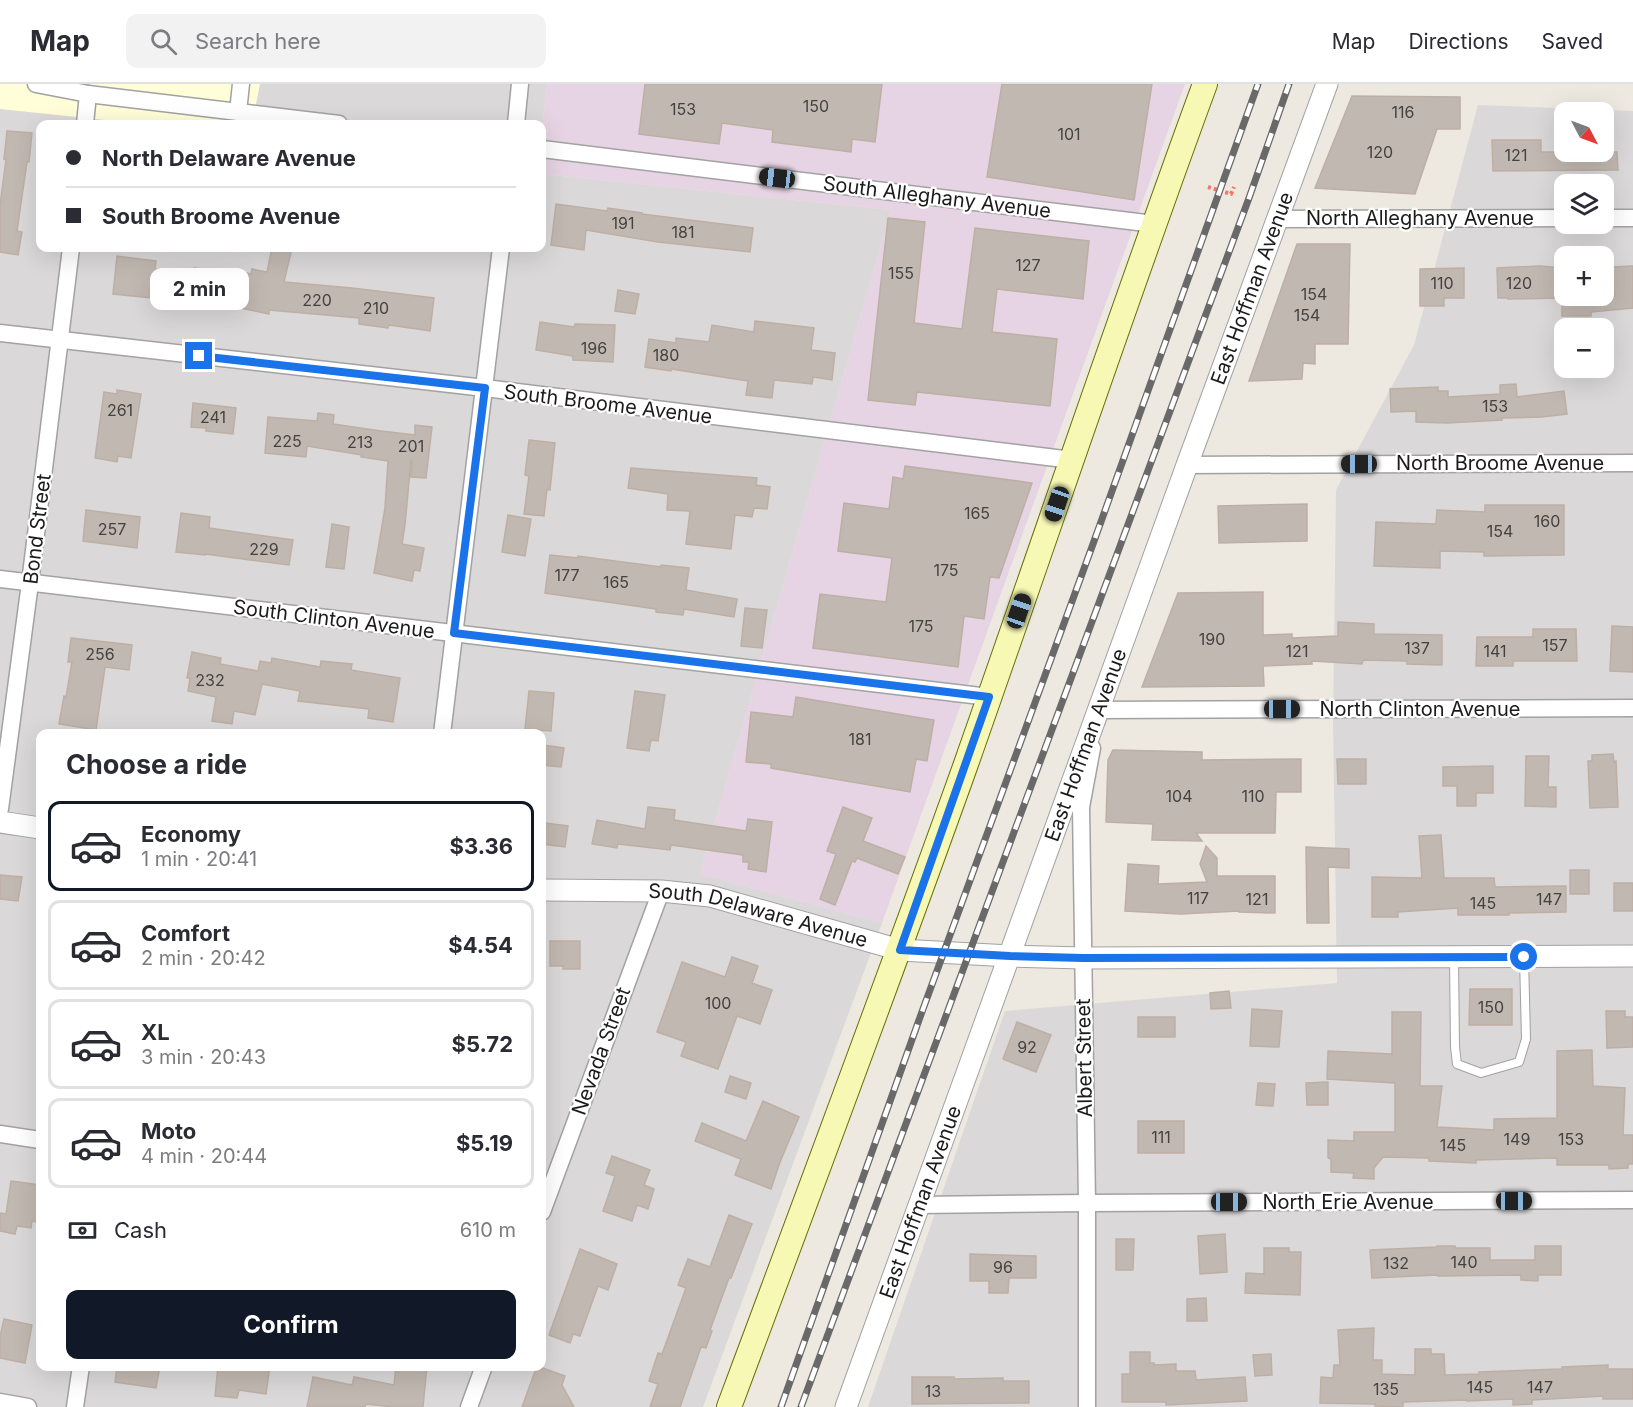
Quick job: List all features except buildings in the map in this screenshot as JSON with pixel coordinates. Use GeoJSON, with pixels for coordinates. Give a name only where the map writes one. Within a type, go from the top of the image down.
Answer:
{"type":"FeatureCollection","features":[{"type":"Feature","properties":{"kind":"main road"},"geometry":{"type":"LineString","coordinates":[[729,1407],[900,950],[1205,84]]}},
{"type":"Feature","properties":{"kind":"street"},"geometry":{"type":"LineString","coordinates":[[36,84],[88,94],[305,120]]}},
{"type":"Feature","properties":{"kind":"street"},"geometry":{"type":"LineString","coordinates":[[238,112],[241,84]]}},
{"type":"Feature","properties":{"kind":"street"},"geometry":{"type":"LineString","coordinates":[[516,120],[520,84]]}},
{"type":"Feature","properties":{"kind":"street","name":"East Hoffman Avenue"},"geometry":{"type":"LineString","coordinates":[[846,1407],[1276,219],[1327,84]]}},
{"type":"Feature","properties":{"kind":"street"},"geometry":{"type":"LineString","coordinates":[[85,120],[88,94]]}},
{"type":"Feature","properties":{"kind":"street","name":"South Alleghany Avenue"},"geometry":{"type":"LineString","coordinates":[[546,149],[1154,224]]}},
{"type":"Feature","properties":{"kind":"street","name":"North Alleghany Avenue"},"geometry":{"type":"LineString","coordinates":[[1276,219],[1554,218]]}},
{"type":"Feature","properties":{"kind":"street"},"geometry":{"type":"LineString","coordinates":[[1614,218],[1633,218]]}},
{"type":"Feature","properties":{"kind":"street","name":"Bond Street"},"geometry":{"type":"LineString","coordinates":[[0,809],[71,252]]}},
{"type":"Feature","properties":{"kind":"street"},"geometry":{"type":"LineString","coordinates":[[443,729],[501,252]]}},
{"type":"Feature","properties":{"kind":"street","name":"South Broome Avenue"},"geometry":{"type":"LineString","coordinates":[[0,333],[485,388],[1072,460]]}},
{"type":"Feature","properties":{"kind":"street","name":"North Broome Avenue"},"geometry":{"type":"LineString","coordinates":[[1187,465],[1633,463]]}},
{"type":"Feature","properties":{"kind":"street","name":"South Clinton Avenue"},"geometry":{"type":"LineString","coordinates":[[0,579],[989,697]]}},
{"type":"Feature","properties":{"kind":"street","name":"North Clinton Avenue"},"geometry":{"type":"LineString","coordinates":[[1098,710],[1633,708]]}},
{"type":"Feature","properties":{"kind":"street","name":"Albert Street"},"geometry":{"type":"LineString","coordinates":[[1087,1407],[1082,807],[1098,710]]}},
{"type":"Feature","properties":{"kind":"street"},"geometry":{"type":"LineString","coordinates":[[0,822],[36,827]]}},
{"type":"Feature","properties":{"kind":"street","name":"South Delaware Avenue"},"geometry":{"type":"LineString","coordinates":[[546,890],[661,891],[710,896],[900,950],[1083,958],[1633,956]]}},
{"type":"Feature","properties":{"kind":"street","name":"Nevada Street"},"geometry":{"type":"LineString","coordinates":[[546,1201],[661,891]]}},
{"type":"Feature","properties":{"kind":"street"},"geometry":{"type":"LineString","coordinates":[[0,1134],[36,1139]]}},
{"type":"Feature","properties":{"kind":"street","name":"North Erie Avenue"},"geometry":{"type":"LineString","coordinates":[[919,1205],[1633,1200]]}},
{"type":"Feature","properties":{"kind":"street"},"geometry":{"type":"LineString","coordinates":[[75,1407],[80,1371]]}},
{"type":"Feature","properties":{"kind":"street"},"geometry":{"type":"LineString","coordinates":[[469,1407],[482,1371]]}},
{"type":"Feature","properties":{"kind":"street"},"geometry":{"type":"LineString","coordinates":[[0,1402],[28,1407]]}},
{"type":"Feature","properties":{"kind":"lane"},"geometry":{"type":"LineString","coordinates":[[1454,957],[1457,1064],[1481,1073],[1519,1062],[1526,1039],[1524,957]]}},
{"type":"Feature","properties":{"kind":"path"},"geometry":{"type":"LineString","coordinates":[[1208,187],[1231,194],[1234,187]]}},
{"type":"Feature","properties":{"kind":"shaded area"},"geometry":{"type":"Polygon","coordinates":[[[0,84],[547,84],[543,120],[36,120],[36,252],[546,252],[546,174],[891,210],[700,874],[882,923],[703,1407],[0,1407],[0,84]]]}},
{"type":"Feature","properties":{"kind":"shaded area"},"geometry":{"type":"Polygon","coordinates":[[[0,84],[260,84],[253,120],[105,120],[0,109],[0,84]]]}},
{"type":"Feature","properties":{"kind":"shaded area"},"geometry":{"type":"Polygon","coordinates":[[[547,84],[1185,84],[882,923],[700,874],[891,210],[546,174],[546,120],[543,120],[547,84]]]}},
{"type":"Feature","properties":{"kind":"shaded area"},"geometry":{"type":"Polygon","coordinates":[[[1478,105],[1554,108],[1554,162],[1614,162],[1614,110],[1633,111],[1633,1407],[868,1407],[1005,1011],[1337,983],[1333,721],[1336,490],[1414,345],[1478,105]]]}},
{"type":"Feature","properties":{"kind":"railway"},"geometry":{"type":"LineString","coordinates":[[781,1407],[1258,84]]}},
{"type":"Feature","properties":{"kind":"railway"},"geometry":{"type":"LineString","coordinates":[[801,1407],[1249,198],[1289,84]]}},
{"type":"Feature","properties":{"kind":"route"},"geometry":{"type":"LineString","coordinates":[[199,356],[485,388],[454,633],[989,697],[900,950],[1083,958],[1524,957]]}}]}
